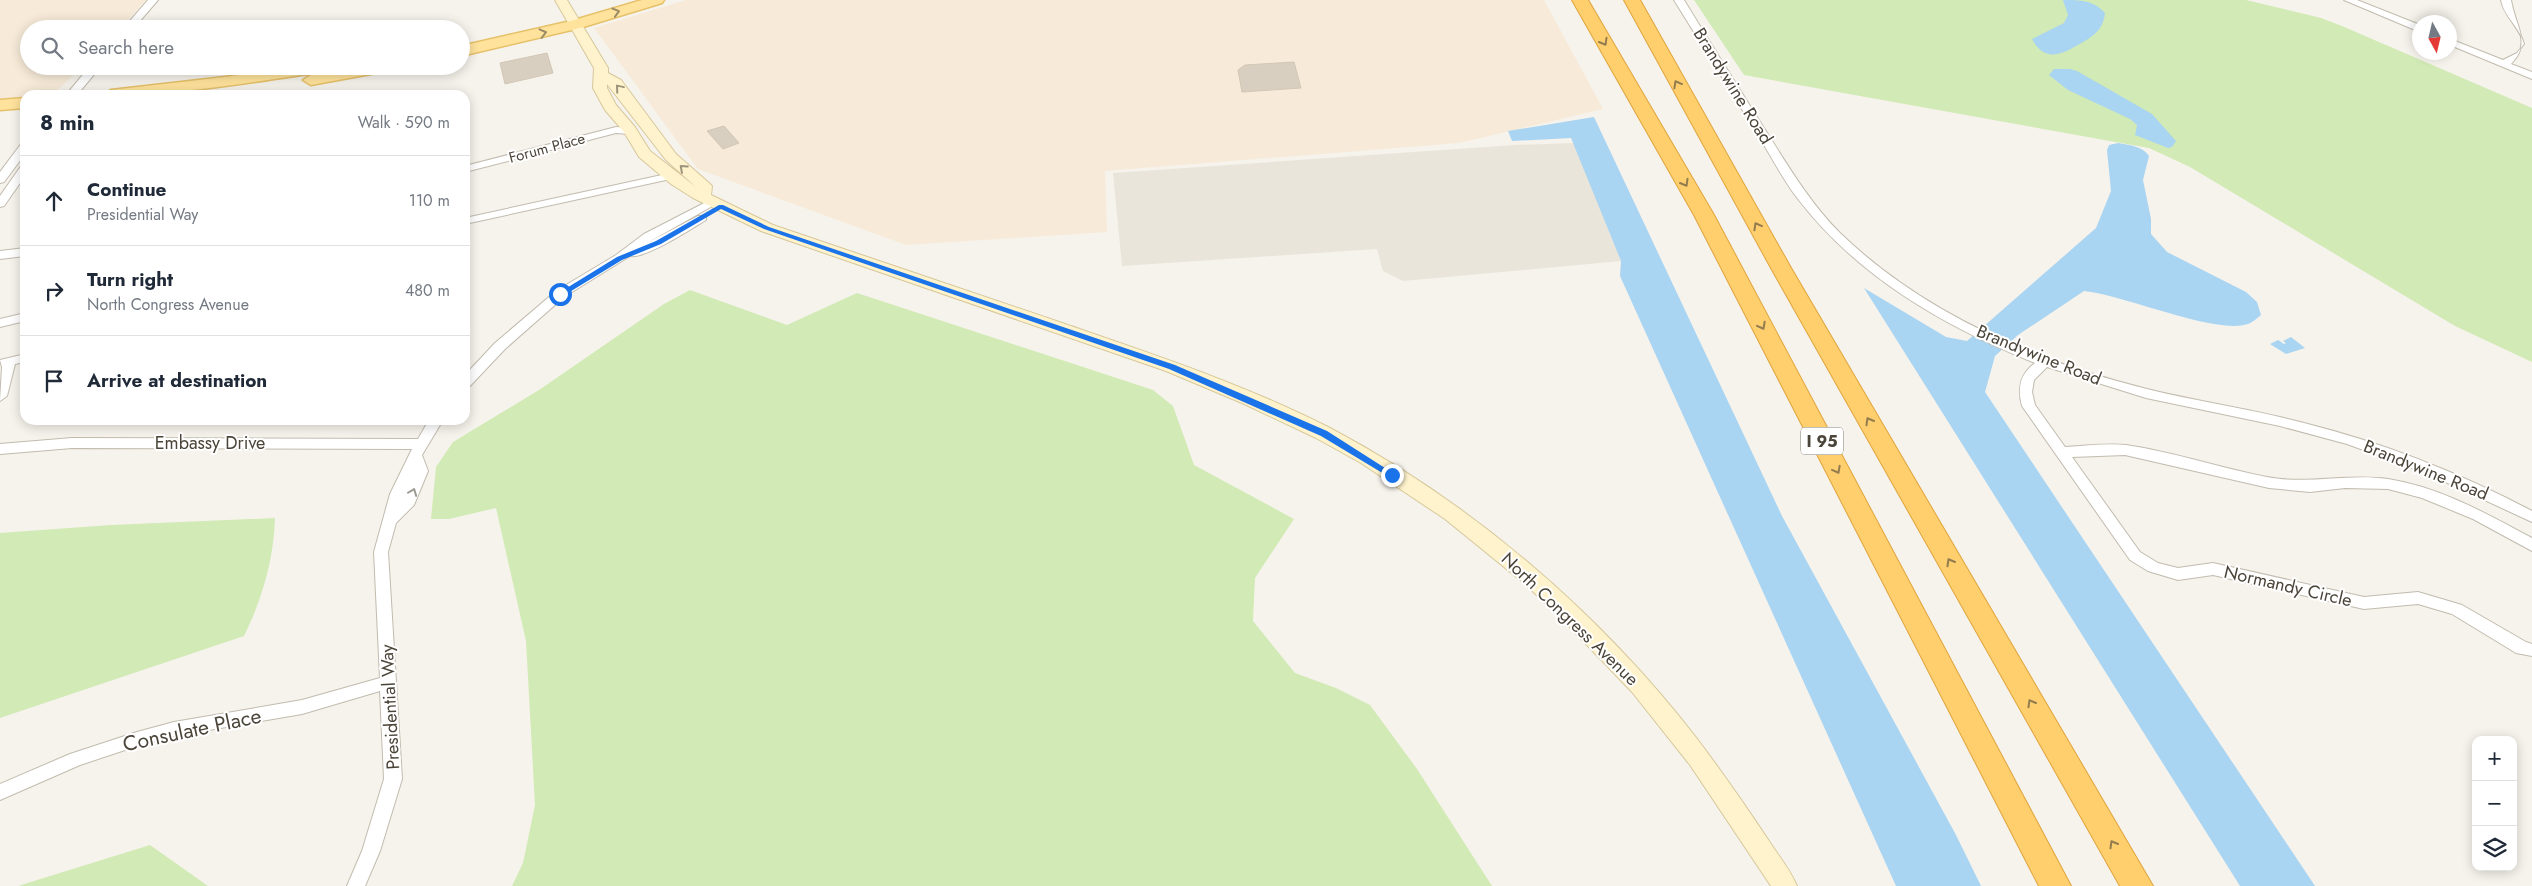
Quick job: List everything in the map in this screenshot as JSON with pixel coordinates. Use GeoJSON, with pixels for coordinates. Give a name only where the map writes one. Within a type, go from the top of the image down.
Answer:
{"type":"FeatureCollection","features":[{"type":"Feature","properties":{"kind":"highway","name":"I 95"},"geometry":{"type":"LineString","coordinates":[[1580,0],[1704,215],[2055,886]]}},
{"type":"Feature","properties":{"kind":"highway","name":"I 95"},"geometry":{"type":"LineString","coordinates":[[1632,0],[1786,277],[2137,886]]}},
{"type":"Feature","properties":{"kind":"main road"},"geometry":{"type":"LineString","coordinates":[[470,48],[572,19],[616,0]]}},
{"type":"Feature","properties":{"kind":"main road"},"geometry":{"type":"LineString","coordinates":[[470,38],[572,19],[657,0]]}},
{"type":"Feature","properties":{"kind":"main road"},"geometry":{"type":"LineString","coordinates":[[155,90],[270,75]]}},
{"type":"Feature","properties":{"kind":"main road"},"geometry":{"type":"LineString","coordinates":[[250,90],[335,75]]}},
{"type":"Feature","properties":{"kind":"main road"},"geometry":{"type":"LineString","coordinates":[[0,105],[20,103]]}},
{"type":"Feature","properties":{"kind":"main road"},"geometry":{"type":"LineString","coordinates":[[0,118],[20,116]]}},
{"type":"Feature","properties":{"kind":"street"},"geometry":{"type":"LineString","coordinates":[[136,20],[153,0]]}},
{"type":"Feature","properties":{"kind":"street","name":"North Congress Avenue"},"geometry":{"type":"LineString","coordinates":[[561,0],[601,68],[600,88],[610,107],[627,127],[644,154],[698,196],[767,228],[1172,367],[1294,419],[1371,461],[1442,507],[1525,571],[1587,630],[1640,687],[1716,785],[1785,886]]}},
{"type":"Feature","properties":{"kind":"street","name":"Brandywine Road"},"geometry":{"type":"LineString","coordinates":[[1679,0],[1802,197],[1815,214],[1832,232],[1872,267],[1923,302],[1975,331],[2047,362],[2144,393],[2296,426],[2367,446],[2454,479],[2532,517]]}},
{"type":"Feature","properties":{"kind":"street"},"geometry":{"type":"LineString","coordinates":[[2349,0],[2412,26]]}},
{"type":"Feature","properties":{"kind":"street"},"geometry":{"type":"LineString","coordinates":[[2503,64],[2522,55],[2529,44],[2526,34],[2510,15],[2506,0]]}},
{"type":"Feature","properties":{"kind":"street"},"geometry":{"type":"LineString","coordinates":[[2457,45],[2532,76]]}},
{"type":"Feature","properties":{"kind":"street"},"geometry":{"type":"LineString","coordinates":[[75,90],[88,75]]}},
{"type":"Feature","properties":{"kind":"street","name":"North Congress Avenue"},"geometry":{"type":"LineString","coordinates":[[602,75],[616,83],[671,157],[704,186],[712,201]]}},
{"type":"Feature","properties":{"kind":"street","name":"Forum Place"},"geometry":{"type":"LineString","coordinates":[[470,160],[611,122],[627,127]]}},
{"type":"Feature","properties":{"kind":"street"},"geometry":{"type":"LineString","coordinates":[[627,127],[638,124],[650,128]]}},
{"type":"Feature","properties":{"kind":"street","name":"Forum Place"},"geometry":{"type":"LineString","coordinates":[[470,168],[627,127]]}},
{"type":"Feature","properties":{"kind":"street"},"geometry":{"type":"LineString","coordinates":[[0,180],[20,153]]}},
{"type":"Feature","properties":{"kind":"street"},"geometry":{"type":"LineString","coordinates":[[0,204],[20,175]]}},
{"type":"Feature","properties":{"kind":"street"},"geometry":{"type":"LineString","coordinates":[[470,220],[671,176]]}},
{"type":"Feature","properties":{"kind":"street"},"geometry":{"type":"LineString","coordinates":[[470,378],[500,346],[560,294],[620,258],[658,243],[712,201]]}},
{"type":"Feature","properties":{"kind":"street"},"geometry":{"type":"LineString","coordinates":[[0,246],[20,244]]}},
{"type":"Feature","properties":{"kind":"street"},"geometry":{"type":"LineString","coordinates":[[0,255],[20,253]]}},
{"type":"Feature","properties":{"kind":"street"},"geometry":{"type":"LineString","coordinates":[[1,330],[20,320]]}},
{"type":"Feature","properties":{"kind":"street"},"geometry":{"type":"LineString","coordinates":[[0,396],[5,362],[20,359]]}},
{"type":"Feature","properties":{"kind":"street","name":"Normandy Circle"},"geometry":{"type":"LineString","coordinates":[[2047,362],[2035,368],[2028,377],[2025,394],[2029,406],[2134,556],[2153,567],[2178,574],[2213,569],[2339,599],[2364,603],[2418,598],[2457,609],[2522,648],[2532,650]]}},
{"type":"Feature","properties":{"kind":"street","name":"Presidential Way"},"geometry":{"type":"LineString","coordinates":[[356,886],[371,851],[393,779],[381,552],[388,522],[385,506],[401,468],[418,449],[433,425]]}},
{"type":"Feature","properties":{"kind":"street","name":"Embassy Drive"},"geometry":{"type":"LineString","coordinates":[[0,449],[72,443],[418,449]]}},
{"type":"Feature","properties":{"kind":"street"},"geometry":{"type":"LineString","coordinates":[[388,522],[409,501],[421,471],[418,449]]}},
{"type":"Feature","properties":{"kind":"street"},"geometry":{"type":"LineString","coordinates":[[2061,452],[2125,450],[2269,483],[2310,487],[2345,483],[2388,484],[2426,494],[2478,515],[2532,545]]}},
{"type":"Feature","properties":{"kind":"street","name":"Consulate Place"},"geometry":{"type":"LineString","coordinates":[[0,792],[76,759],[128,742],[174,729],[302,707],[388,682]]}},
{"type":"Feature","properties":{"kind":"shaded area"},"geometry":{"type":"Polygon","coordinates":[[[0,0],[146,0],[128,20],[20,20],[20,75],[73,75],[57,90],[20,90],[20,98],[0,100],[0,0]]]}},
{"type":"Feature","properties":{"kind":"shaded area"},"geometry":{"type":"Polygon","coordinates":[[[686,0],[1544,0],[1603,109],[1459,143],[1105,171],[1107,232],[906,245],[698,169],[594,28],[686,0]]]}},
{"type":"Feature","properties":{"kind":"shaded area"},"geometry":{"type":"Polygon","coordinates":[[[1574,143],[1621,261],[1403,281],[1383,271],[1377,249],[1122,266],[1113,173],[1514,145],[1574,143]]]}},
{"type":"Feature","properties":{"kind":"green space"},"geometry":{"type":"Polygon","coordinates":[[[1694,0],[2246,0],[2321,18],[2412,56],[2412,60],[2421,60],[2532,108],[2532,362],[2455,326],[2190,167],[2149,148],[1744,75],[1694,0]]]}},
{"type":"Feature","properties":{"kind":"green space"},"geometry":{"type":"Polygon","coordinates":[[[690,290],[787,325],[857,293],[1153,390],[1173,406],[1194,465],[1294,519],[1255,578],[1253,621],[1295,673],[1336,688],[1370,705],[1417,769],[1492,886],[512,886],[523,863],[535,805],[526,641],[496,508],[449,519],[431,519],[436,467],[453,442],[539,390],[664,304],[690,290]]]}},
{"type":"Feature","properties":{"kind":"green space"},"geometry":{"type":"Polygon","coordinates":[[[275,518],[266,578],[244,636],[0,718],[0,533],[111,525],[275,518]]]}},
{"type":"Feature","properties":{"kind":"green space"},"geometry":{"type":"Polygon","coordinates":[[[150,845],[208,886],[19,886],[21,885],[150,845]]]}},
{"type":"Feature","properties":{"kind":"water"},"geometry":{"type":"Polygon","coordinates":[[[2063,0],[2081,1],[2096,5],[2105,13],[2104,19],[2096,33],[2072,49],[2059,54],[2047,54],[2032,39],[2064,23],[2068,15],[2063,0]]]}},
{"type":"Feature","properties":{"kind":"water"},"geometry":{"type":"Polygon","coordinates":[[[2054,69],[2077,71],[2152,114],[2176,141],[2172,147],[2168,148],[2135,135],[2137,125],[2130,119],[2068,90],[2049,75],[2054,69]]]}},
{"type":"Feature","properties":{"kind":"water"},"geometry":{"type":"Polygon","coordinates":[[[1594,117],[1782,516],[1956,835],[1981,886],[1896,886],[1620,276],[1621,261],[1571,138],[1512,141],[1508,131],[1594,117]]]}},
{"type":"Feature","properties":{"kind":"water"},"geometry":{"type":"Polygon","coordinates":[[[2118,143],[2139,148],[2149,156],[2143,180],[2151,219],[2151,234],[2167,252],[2246,292],[2257,302],[2261,315],[2248,324],[2233,326],[2214,324],[2122,299],[2084,291],[2018,335],[1995,356],[1985,392],[2315,886],[2240,886],[1864,288],[1946,337],[1967,341],[2096,228],[2111,191],[2107,150],[2109,145],[2118,143]]]}},
{"type":"Feature","properties":{"kind":"water"},"geometry":{"type":"Polygon","coordinates":[[[2291,337],[2305,348],[2286,354],[2270,344],[2278,340],[2284,344],[2286,343],[2283,341],[2291,337]]]}},
{"type":"Feature","properties":{"kind":"building"},"geometry":{"type":"Polygon","coordinates":[[[547,53],[553,73],[505,84],[500,63],[547,53]]]}},
{"type":"Feature","properties":{"kind":"building"},"geometry":{"type":"Polygon","coordinates":[[[1294,62],[1301,88],[1242,92],[1238,70],[1245,65],[1294,62]]]}},
{"type":"Feature","properties":{"kind":"building"},"geometry":{"type":"Polygon","coordinates":[[[724,126],[739,143],[723,149],[707,131],[724,126]]]}},
{"type":"Feature","properties":{"kind":"route"},"geometry":{"type":"LineString","coordinates":[[560,294],[620,258],[658,243],[721,206],[767,228],[1172,367],[1294,419],[1324,434],[1392,475]]}}]}
